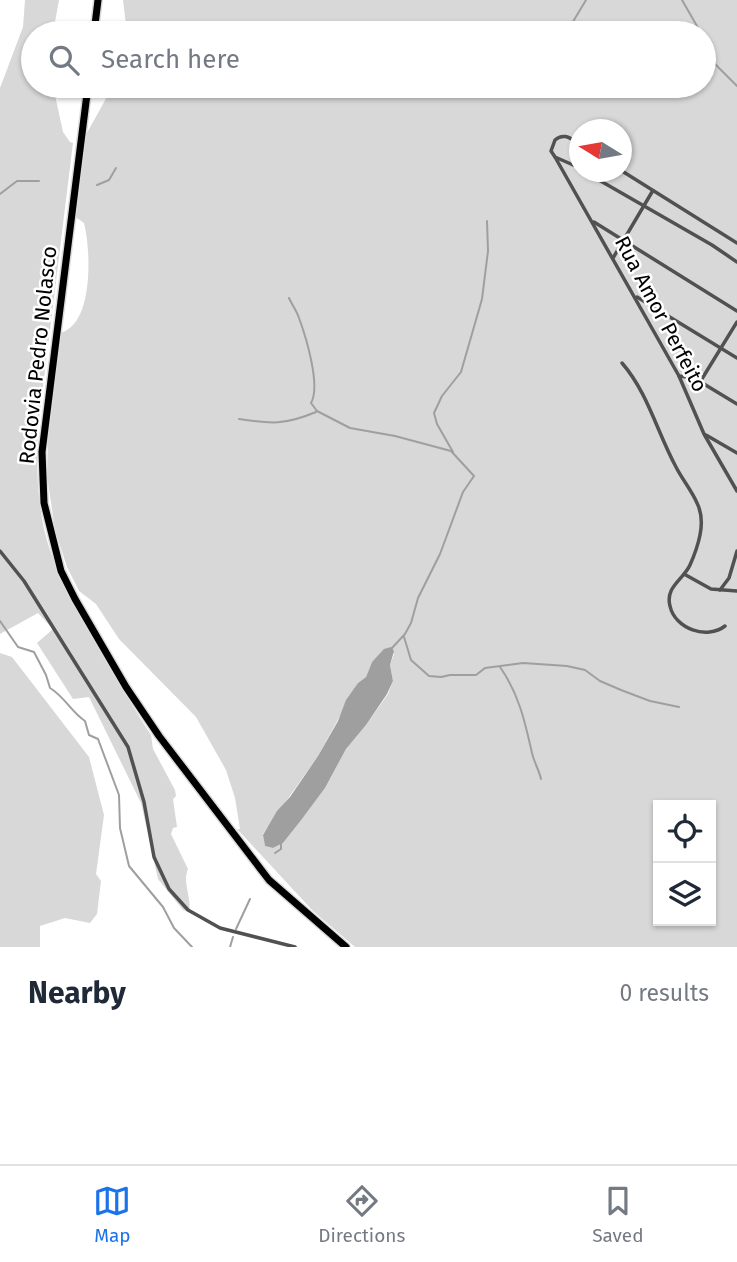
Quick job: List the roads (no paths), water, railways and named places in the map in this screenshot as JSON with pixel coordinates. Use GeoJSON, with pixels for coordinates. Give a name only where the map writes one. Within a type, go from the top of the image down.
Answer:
{"type":"FeatureCollection","features":[{"type":"Feature","properties":{"kind":"highway"},"geometry":{"type":"LineString","coordinates":[[95,21],[98,0]]}},
{"type":"Feature","properties":{"kind":"highway","name":"Rodovia Pedro Nolasco"},"geometry":{"type":"LineString","coordinates":[[86,98],[42,452],[44,503],[58,562],[75,600],[159,736],[276,887],[346,947]]}},
{"type":"Feature","properties":{"kind":"street"},"geometry":{"type":"LineString","coordinates":[[569,138],[562,136],[555,140],[551,147],[554,156],[569,163]]}},
{"type":"Feature","properties":{"kind":"street","name":"Rua Amor Perfeito"},"geometry":{"type":"LineString","coordinates":[[554,156],[679,376],[704,433],[736,489]]}},
{"type":"Feature","properties":{"kind":"street"},"geometry":{"type":"LineString","coordinates":[[632,178],[737,243]]}},
{"type":"Feature","properties":{"kind":"street"},"geometry":{"type":"LineString","coordinates":[[602,182],[737,262]]}},
{"type":"Feature","properties":{"kind":"street"},"geometry":{"type":"LineString","coordinates":[[613,258],[652,192]]}},
{"type":"Feature","properties":{"kind":"street"},"geometry":{"type":"LineString","coordinates":[[592,221],[737,311]]}},
{"type":"Feature","properties":{"kind":"street"},"geometry":{"type":"LineString","coordinates":[[635,296],[737,358]]}},
{"type":"Feature","properties":{"kind":"street"},"geometry":{"type":"LineString","coordinates":[[700,382],[737,322]]}},
{"type":"Feature","properties":{"kind":"street"},"geometry":{"type":"LineString","coordinates":[[622,363],[649,408],[675,466],[700,511],[700,534],[689,568],[669,595],[673,614],[681,623],[696,631],[711,633],[725,626]]}},
{"type":"Feature","properties":{"kind":"street"},"geometry":{"type":"LineString","coordinates":[[679,376],[689,376],[737,404]]}},
{"type":"Feature","properties":{"kind":"street"},"geometry":{"type":"LineString","coordinates":[[704,433],[737,453]]}},
{"type":"Feature","properties":{"kind":"street"},"geometry":{"type":"LineString","coordinates":[[0,551],[23,581],[128,747],[144,802],[154,857],[169,889],[188,910],[220,928],[295,947]]}},
{"type":"Feature","properties":{"kind":"street"},"geometry":{"type":"LineString","coordinates":[[719,591],[729,578],[737,551]]}},
{"type":"Feature","properties":{"kind":"street"},"geometry":{"type":"LineString","coordinates":[[684,574],[704,587],[719,591],[737,591]]}},
{"type":"Feature","properties":{"kind":"waterway"},"geometry":{"type":"LineString","coordinates":[[573,21],[586,0]]}},
{"type":"Feature","properties":{"kind":"waterway"},"geometry":{"type":"LineString","coordinates":[[682,0],[694,21]]}},
{"type":"Feature","properties":{"kind":"waterway"},"geometry":{"type":"LineString","coordinates":[[716,65],[737,86]]}},
{"type":"Feature","properties":{"kind":"waterway"},"geometry":{"type":"LineString","coordinates":[[97,185],[109,180],[116,168]]}},
{"type":"Feature","properties":{"kind":"waterway"},"geometry":{"type":"LineString","coordinates":[[0,194],[17,181],[39,181]]}},
{"type":"Feature","properties":{"kind":"waterway"},"geometry":{"type":"LineString","coordinates":[[453,452],[437,424],[434,413],[442,396],[461,372],[482,299],[488,251],[487,221]]}},
{"type":"Feature","properties":{"kind":"waterway"},"geometry":{"type":"LineString","coordinates":[[289,298],[298,315],[309,349],[314,385],[311,403],[317,411],[350,428],[395,436],[451,451],[474,476],[463,492],[440,554],[418,598],[411,623],[392,648]]}},
{"type":"Feature","properties":{"kind":"waterway"},"geometry":{"type":"LineString","coordinates":[[239,419],[278,422],[316,412]]}},
{"type":"Feature","properties":{"kind":"waterway"},"geometry":{"type":"LineString","coordinates":[[0,621],[18,647],[34,652],[50,688],[85,721],[89,735],[98,739],[119,795],[120,828],[129,866],[163,907],[174,928],[192,947]]}},
{"type":"Feature","properties":{"kind":"waterway"},"geometry":{"type":"LineString","coordinates":[[404,637],[411,660],[429,676],[476,675],[485,668],[523,663],[567,666],[585,670],[600,681],[650,701],[679,707]]}},
{"type":"Feature","properties":{"kind":"waterway"},"geometry":{"type":"LineString","coordinates":[[500,667],[517,698],[541,779]]}},
{"type":"Feature","properties":{"kind":"waterway"},"geometry":{"type":"LineString","coordinates":[[275,853],[281,849],[281,843]]}},
{"type":"Feature","properties":{"kind":"waterway"},"geometry":{"type":"LineString","coordinates":[[236,929],[250,899]]}},
{"type":"Feature","properties":{"kind":"waterway"},"geometry":{"type":"LineString","coordinates":[[230,947],[233,937]]}}]}
